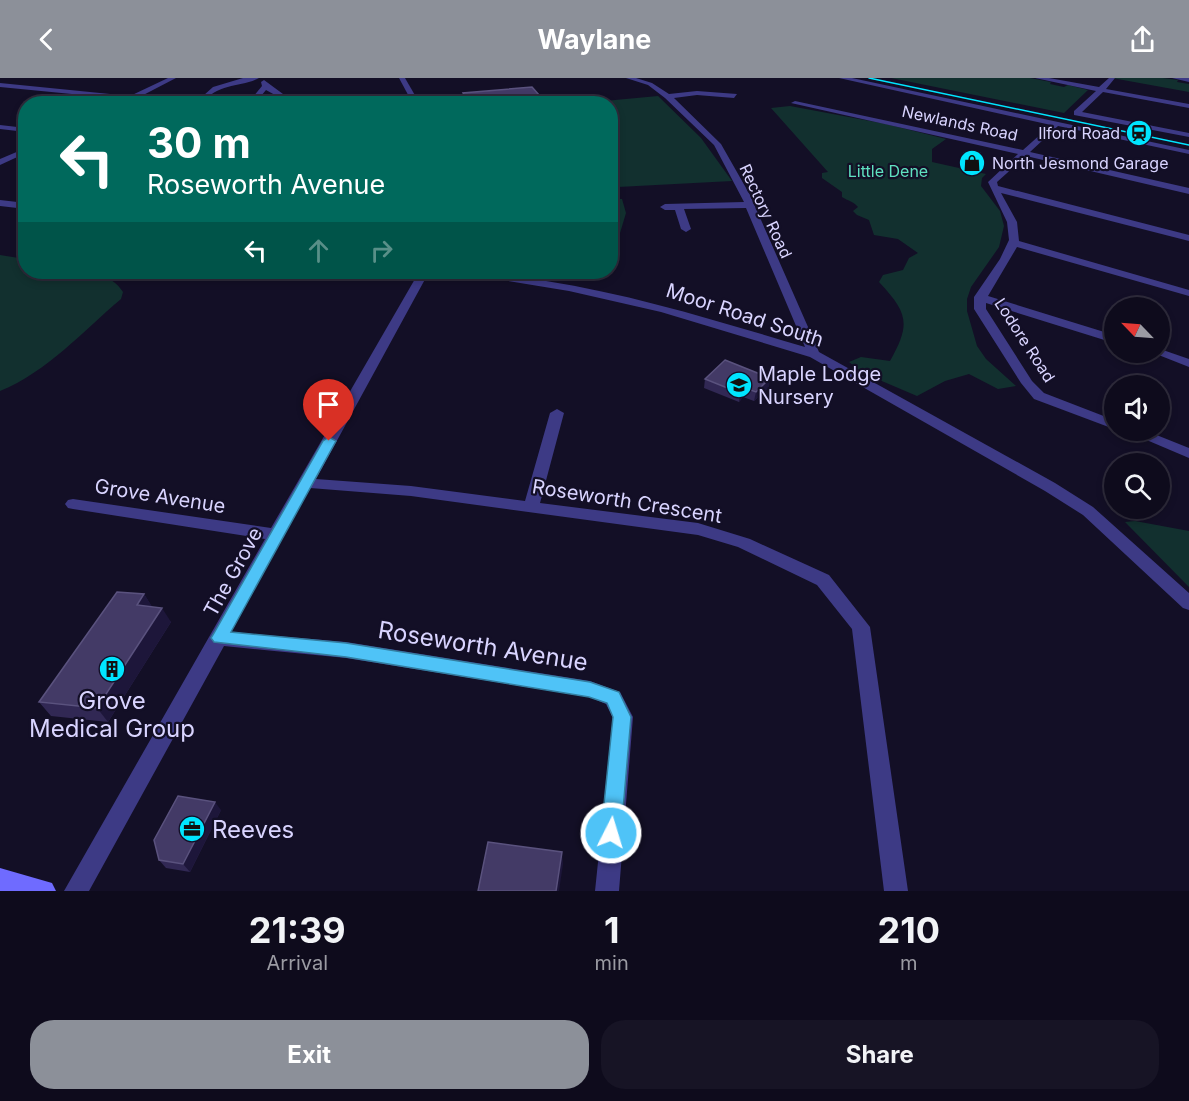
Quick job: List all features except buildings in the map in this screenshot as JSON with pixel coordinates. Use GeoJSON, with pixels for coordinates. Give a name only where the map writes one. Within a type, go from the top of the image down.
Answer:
{"type":"FeatureCollection","features":[{"type":"Feature","properties":{"kind":"main road"},"geometry":{"type":"LineString","coordinates":[[0,880],[44,891]]}},
{"type":"Feature","properties":{"kind":"street"},"geometry":{"type":"LineString","coordinates":[[136,96],[172,78]]}},
{"type":"Feature","properties":{"kind":"street"},"geometry":{"type":"LineString","coordinates":[[402,78],[412,96]]}},
{"type":"Feature","properties":{"kind":"street","name":"Rectory Road"},"geometry":{"type":"LineString","coordinates":[[629,78],[646,82],[668,96],[717,144],[749,205],[814,354]]}},
{"type":"Feature","properties":{"kind":"street"},"geometry":{"type":"LineString","coordinates":[[646,82],[657,78]]}},
{"type":"Feature","properties":{"kind":"street"},"geometry":{"type":"LineString","coordinates":[[842,78],[1189,152]]}},
{"type":"Feature","properties":{"kind":"street"},"geometry":{"type":"LineString","coordinates":[[1038,78],[1189,106]]}},
{"type":"Feature","properties":{"kind":"street"},"geometry":{"type":"LineString","coordinates":[[1175,78],[1189,80]]}},
{"type":"Feature","properties":{"kind":"street"},"geometry":{"type":"LineString","coordinates":[[1112,79],[1077,112],[1189,135]]}},
{"type":"Feature","properties":{"kind":"street"},"geometry":{"type":"LineString","coordinates":[[258,96],[262,81]]}},
{"type":"Feature","properties":{"kind":"street"},"geometry":{"type":"LineString","coordinates":[[204,96],[219,87],[262,81],[279,94],[277,96]]}},
{"type":"Feature","properties":{"kind":"street"},"geometry":{"type":"LineString","coordinates":[[0,86],[110,96]]}},
{"type":"Feature","properties":{"kind":"street"},"geometry":{"type":"LineString","coordinates":[[668,96],[697,93],[734,96]]}},
{"type":"Feature","properties":{"kind":"street","name":"Newlands Road"},"geometry":{"type":"LineString","coordinates":[[795,103],[1189,191]]}},
{"type":"Feature","properties":{"kind":"street"},"geometry":{"type":"LineString","coordinates":[[1056,123],[992,182],[1010,215],[1014,230],[1014,243],[1189,293]]}},
{"type":"Feature","properties":{"kind":"street"},"geometry":{"type":"LineString","coordinates":[[0,127],[18,129]]}},
{"type":"Feature","properties":{"kind":"street"},"geometry":{"type":"LineString","coordinates":[[0,162],[18,154]]}},
{"type":"Feature","properties":{"kind":"street"},"geometry":{"type":"LineString","coordinates":[[994,188],[1189,238]]}},
{"type":"Feature","properties":{"kind":"street"},"geometry":{"type":"LineString","coordinates":[[0,203],[18,205]]}},
{"type":"Feature","properties":{"kind":"street"},"geometry":{"type":"LineString","coordinates":[[665,207],[749,205]]}},
{"type":"Feature","properties":{"kind":"street"},"geometry":{"type":"LineString","coordinates":[[679,207],[686,229]]}},
{"type":"Feature","properties":{"kind":"street","name":"Lodore Road"},"geometry":{"type":"LineString","coordinates":[[1014,243],[980,297],[980,309],[1027,383],[1039,396],[1104,421]]}},
{"type":"Feature","properties":{"kind":"street","name":"The Grove"},"geometry":{"type":"LineString","coordinates":[[76,891],[420,279]]}},
{"type":"Feature","properties":{"kind":"street","name":"Moor Road South"},"geometry":{"type":"LineString","coordinates":[[513,279],[569,288],[664,309],[814,354],[1050,487],[1088,511],[1189,603]]}},
{"type":"Feature","properties":{"kind":"street"},"geometry":{"type":"LineString","coordinates":[[980,297],[1104,336]]}},
{"type":"Feature","properties":{"kind":"street"},"geometry":{"type":"LineString","coordinates":[[1170,356],[1189,363]]}},
{"type":"Feature","properties":{"kind":"street"},"geometry":{"type":"LineString","coordinates":[[531,508],[557,413]]}},
{"type":"Feature","properties":{"kind":"street"},"geometry":{"type":"LineString","coordinates":[[1158,441],[1189,453]]}},
{"type":"Feature","properties":{"kind":"street","name":"Roseworth Crescent"},"geometry":{"type":"LineString","coordinates":[[306,483],[411,491],[698,529],[744,543],[823,580],[861,627],[896,891]]}},
{"type":"Feature","properties":{"kind":"street","name":"Grove Avenue"},"geometry":{"type":"LineString","coordinates":[[73,504],[277,535]]}},
{"type":"Feature","properties":{"kind":"street","name":"Roseworth Avenue"},"geometry":{"type":"LineString","coordinates":[[220,638],[346,650],[590,689],[613,698],[622,717],[607,891]]}},
{"type":"Feature","properties":{"kind":"green space"},"geometry":{"type":"Polygon","coordinates":[[[891,78],[1030,78],[1064,87],[1068,85],[1088,90],[1064,113],[891,78]]]}},
{"type":"Feature","properties":{"kind":"green space"},"geometry":{"type":"Polygon","coordinates":[[[1112,78],[1178,80],[1177,82],[1189,84],[1189,92],[1112,78]]]}},
{"type":"Feature","properties":{"kind":"green space"},"geometry":{"type":"Polygon","coordinates":[[[658,96],[701,138],[732,181],[618,187],[618,100],[658,96]]]}},
{"type":"Feature","properties":{"kind":"green space","name":"Little Dene"},"geometry":{"type":"Polygon","coordinates":[[[790,106],[886,124],[946,139],[932,149],[932,162],[986,174],[982,178],[981,186],[1000,211],[1004,226],[999,247],[971,287],[967,299],[967,311],[977,346],[986,359],[1016,386],[998,389],[969,374],[945,381],[917,396],[863,373],[849,362],[861,357],[890,361],[901,337],[903,319],[896,302],[879,282],[883,275],[903,270],[909,258],[918,253],[898,239],[874,235],[869,220],[853,211],[858,207],[842,197],[842,192],[822,178],[822,173],[828,172],[771,108],[790,106]]]}},
{"type":"Feature","properties":{"kind":"green space"},"geometry":{"type":"Polygon","coordinates":[[[618,199],[622,199],[626,213],[618,240],[618,199]]]}},
{"type":"Feature","properties":{"kind":"green space"},"geometry":{"type":"Polygon","coordinates":[[[0,255],[18,258],[18,279],[109,279],[123,292],[121,299],[64,350],[33,373],[0,391],[0,255]]]}},
{"type":"Feature","properties":{"kind":"green space"},"geometry":{"type":"Polygon","coordinates":[[[1135,521],[1189,531],[1189,587],[1125,522],[1135,521]]]}},
{"type":"Feature","properties":{"kind":"tram line"},"geometry":{"type":"LineString","coordinates":[[869,78],[1189,145]]}},
{"type":"Feature","properties":{"kind":"place","name":"Ilford Road"},"geometry":{"type":"Point","coordinates":[1139,133]}},
{"type":"Feature","properties":{"kind":"place","name":"North Jesmond Garage"},"geometry":{"type":"Point","coordinates":[972,163]}},
{"type":"Feature","properties":{"kind":"place","name":"Maple Lodge Nursery"},"geometry":{"type":"Point","coordinates":[739,385]}},
{"type":"Feature","properties":{"kind":"place","name":"Grove Medical Group"},"geometry":{"type":"Point","coordinates":[112,669]}},
{"type":"Feature","properties":{"kind":"place","name":"Reeves"},"geometry":{"type":"Point","coordinates":[192,829]}},
{"type":"Feature","properties":{"kind":"route"},"geometry":{"type":"LineString","coordinates":[[329,441],[220,638],[346,650],[590,689],[613,698],[622,717],[611,833]]}}]}
